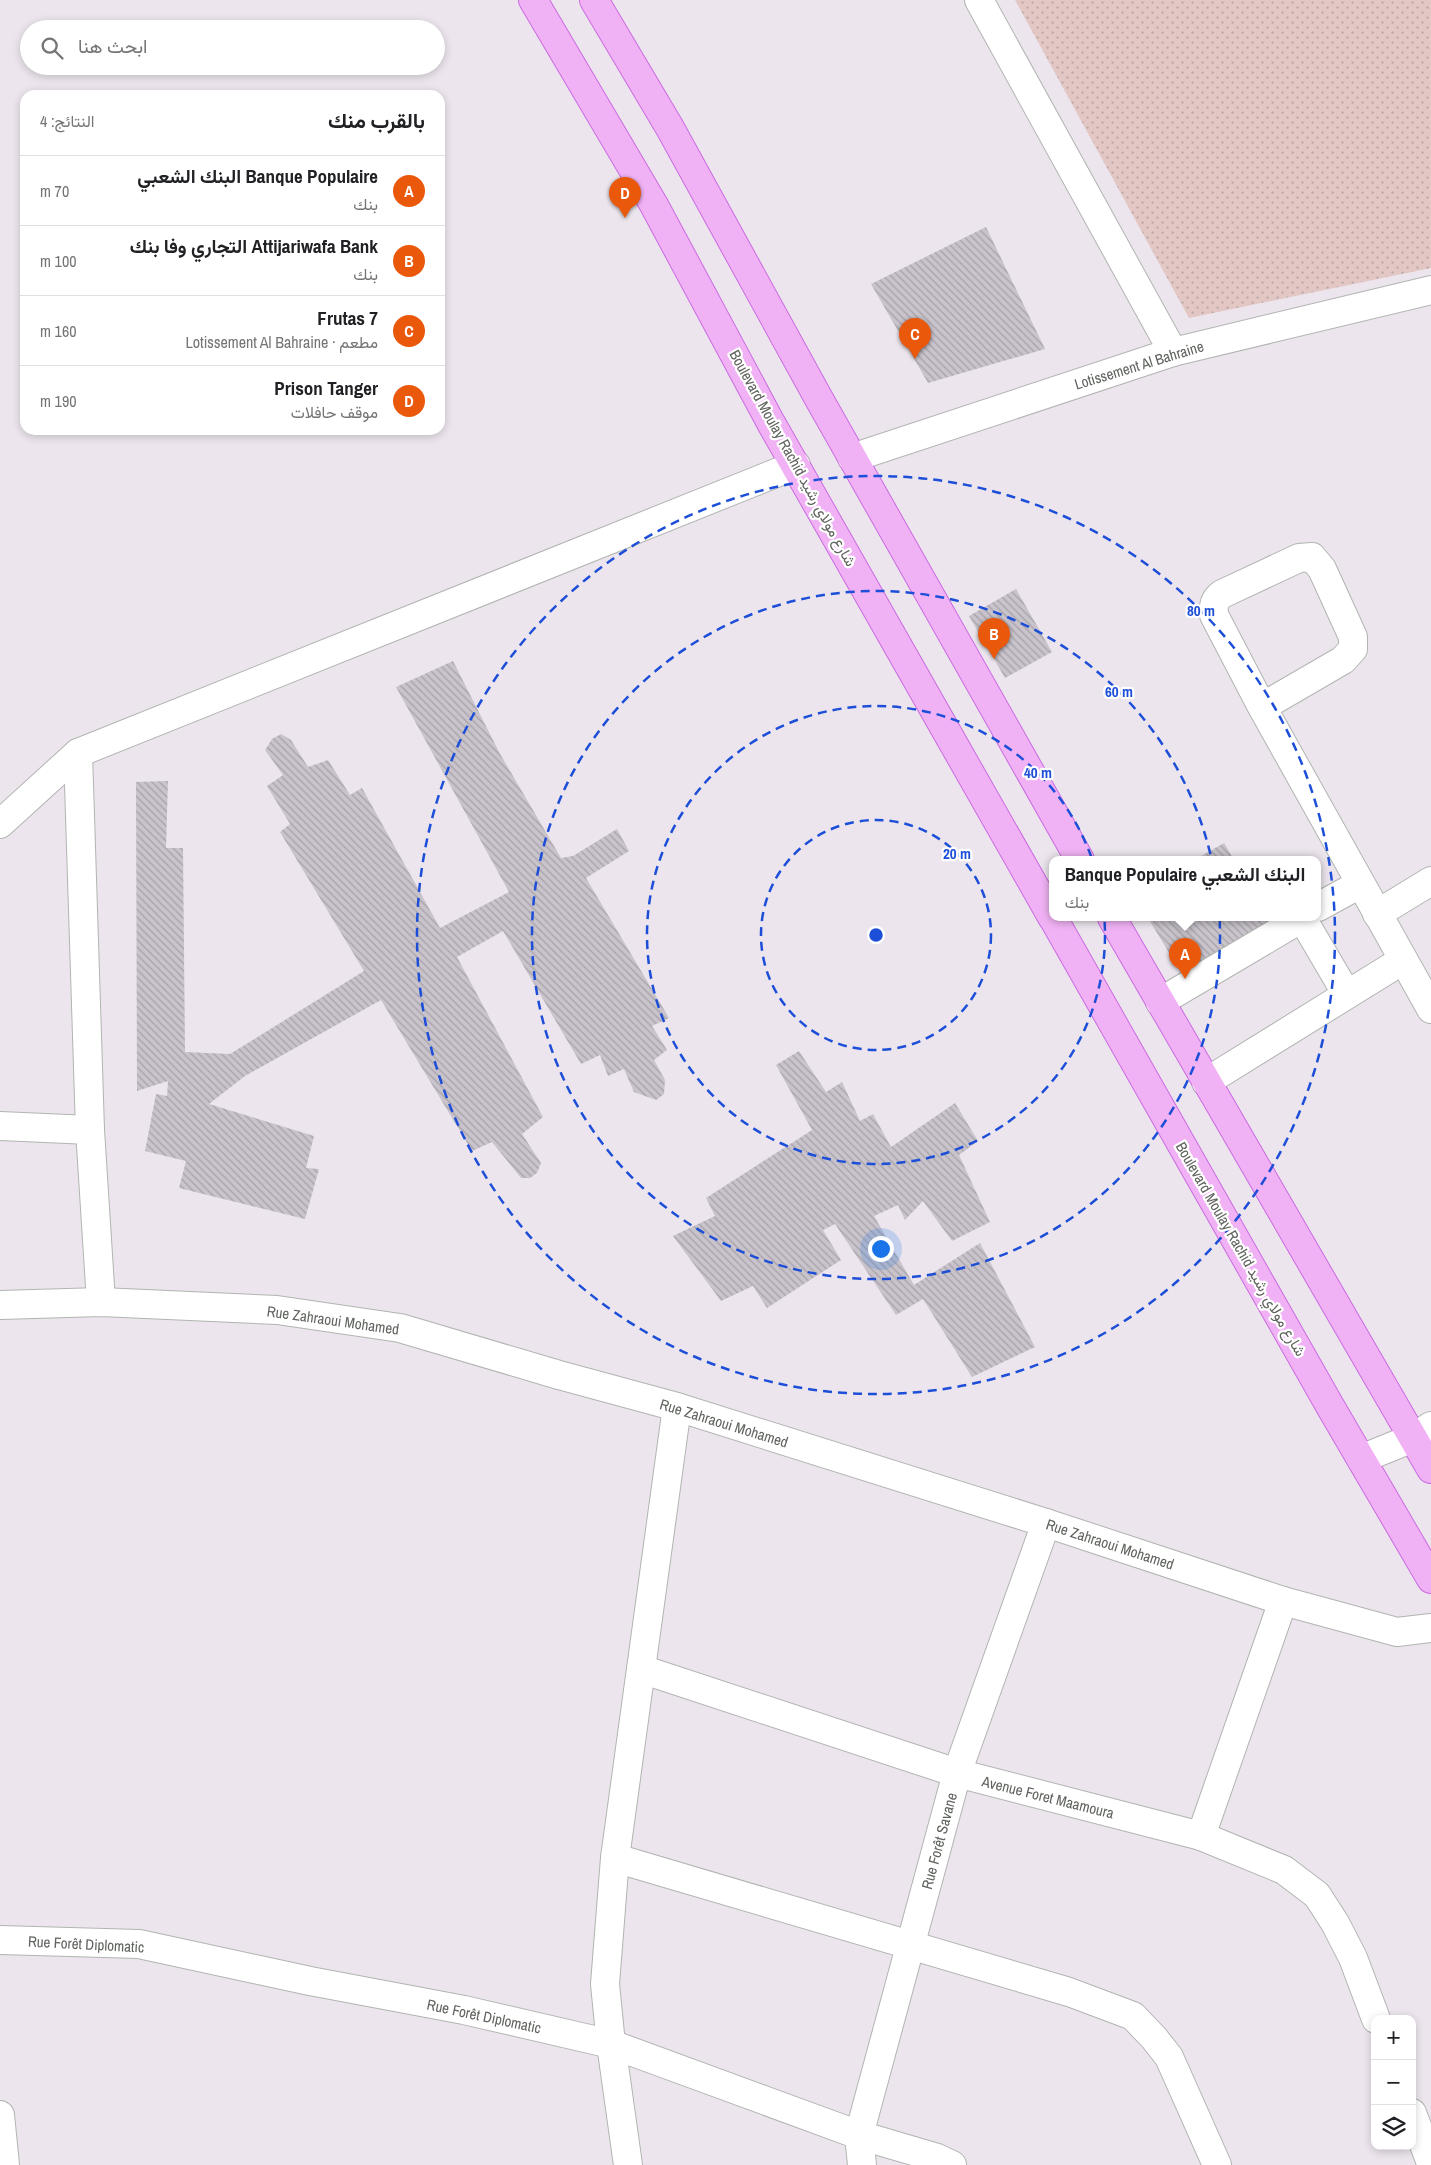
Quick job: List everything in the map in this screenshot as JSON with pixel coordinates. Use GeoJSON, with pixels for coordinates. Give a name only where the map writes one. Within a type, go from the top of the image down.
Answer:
{"type":"FeatureCollection","features":[{"type":"Feature","properties":{"kind":"main road","name":"Boulevard Moulay Rachid شارع مولاي رشيد"},"geometry":{"type":"LineString","coordinates":[[532,0],[654,205],[772,423],[1049,910]]}},
{"type":"Feature","properties":{"kind":"main road"},"geometry":{"type":"LineString","coordinates":[[594,0],[670,128],[852,458],[1078,856]]}},
{"type":"Feature","properties":{"kind":"main road","name":"Boulevard Moulay Rachid شارع مولاي رشيد"},"geometry":{"type":"LineString","coordinates":[[1055,921],[1431,1579]]}},
{"type":"Feature","properties":{"kind":"main road"},"geometry":{"type":"LineString","coordinates":[[1114,921],[1206,1082],[1422,1432],[1431,1469]]}},
{"type":"Feature","properties":{"kind":"street"},"geometry":{"type":"LineString","coordinates":[[979,0],[1173,352]]}},
{"type":"Feature","properties":{"kind":"street","name":"Lotissement Al Bahraine"},"geometry":{"type":"LineString","coordinates":[[852,458],[1173,352],[1431,290]]}},
{"type":"Feature","properties":{"kind":"street"},"geometry":{"type":"LineString","coordinates":[[0,824],[78,753],[796,465]]}},
{"type":"Feature","properties":{"kind":"street"},"geometry":{"type":"LineString","coordinates":[[1262,707],[1343,660],[1353,649],[1353,638],[1322,569],[1312,557],[1299,558],[1222,594],[1217,598],[1214,616],[1262,707],[1376,914],[1431,1009]]}},
{"type":"Feature","properties":{"kind":"street"},"geometry":{"type":"LineString","coordinates":[[78,753],[90,1130],[101,1302]]}},
{"type":"Feature","properties":{"kind":"street"},"geometry":{"type":"LineString","coordinates":[[1376,914],[1431,880]]}},
{"type":"Feature","properties":{"kind":"street"},"geometry":{"type":"LineString","coordinates":[[1321,905],[1360,884]]}},
{"type":"Feature","properties":{"kind":"street"},"geometry":{"type":"LineString","coordinates":[[1160,1002],[1297,921]]}},
{"type":"Feature","properties":{"kind":"street"},"geometry":{"type":"LineString","coordinates":[[1304,921],[1346,993]]}},
{"type":"Feature","properties":{"kind":"street"},"geometry":{"type":"LineString","coordinates":[[1206,1082],[1346,993],[1402,960]]}},
{"type":"Feature","properties":{"kind":"street"},"geometry":{"type":"LineString","coordinates":[[0,1126],[90,1130]]}},
{"type":"Feature","properties":{"kind":"street","name":"Rue Zahraoui Mohamed"},"geometry":{"type":"LineString","coordinates":[[0,1305],[101,1302],[277,1310],[400,1328],[559,1376],[677,1407],[1046,1523],[1283,1602],[1397,1632],[1431,1628]]}},
{"type":"Feature","properties":{"kind":"street"},"geometry":{"type":"LineString","coordinates":[[628,2165],[611,2044],[605,1984],[616,1858],[677,1407]]}},
{"type":"Feature","properties":{"kind":"street"},"geometry":{"type":"LineString","coordinates":[[1361,1458],[1422,1432]]}},
{"type":"Feature","properties":{"kind":"street","name":"Rue Forêt Savane"},"geometry":{"type":"LineString","coordinates":[[862,2165],[859,2134],[957,1773],[1046,1523]]}},
{"type":"Feature","properties":{"kind":"street"},"geometry":{"type":"LineString","coordinates":[[1201,1836],[1283,1602]]}},
{"type":"Feature","properties":{"kind":"street","name":"Avenue Foret Maamoura"},"geometry":{"type":"LineString","coordinates":[[641,1669],[957,1773],[1201,1836],[1284,1870],[1317,1895],[1335,1922],[1354,1958],[1375,2015]]}},
{"type":"Feature","properties":{"kind":"street"},"geometry":{"type":"LineString","coordinates":[[616,1858],[1069,1992],[1133,2016],[1169,2057],[1218,2165]]}},
{"type":"Feature","properties":{"kind":"street","name":"Rue Forêt Diplomatic"},"geometry":{"type":"LineString","coordinates":[[0,1940],[139,1944],[310,1981],[464,2010],[611,2044],[859,2134],[937,2158],[952,2165]]}},
{"type":"Feature","properties":{"kind":"street"},"geometry":{"type":"LineString","coordinates":[[0,2115],[5,2165]]}},
{"type":"Feature","properties":{"kind":"street"},"geometry":{"type":"LineString","coordinates":[[1416,2124],[1431,2163]]}},
{"type":"Feature","properties":{"kind":"shaded area"},"geometry":{"type":"Polygon","coordinates":[[[1015,0],[1431,0],[1431,268],[1189,318],[1015,0]]]}},
{"type":"Feature","properties":{"kind":"building"},"geometry":{"type":"Polygon","coordinates":[[[986,227],[1045,349],[928,383],[871,284],[986,227]]]}},
{"type":"Feature","properties":{"kind":"building"},"geometry":{"type":"Polygon","coordinates":[[[1016,589],[1052,652],[1005,678],[969,616],[1016,589]]]}},
{"type":"Feature","properties":{"kind":"building"},"geometry":{"type":"Polygon","coordinates":[[[453,661],[499,752],[561,858],[573,856],[617,829],[629,851],[586,878],[669,1018],[652,1026],[667,1050],[654,1060],[665,1080],[664,1094],[656,1100],[634,1092],[624,1069],[608,1076],[600,1055],[581,1064],[503,931],[457,957],[543,1117],[522,1134],[541,1163],[537,1173],[530,1178],[521,1178],[492,1142],[472,1151],[381,1000],[245,1076],[209,1104],[314,1136],[306,1168],[319,1169],[305,1219],[179,1188],[186,1161],[145,1151],[156,1094],[167,1096],[168,1081],[137,1091],[136,782],[168,781],[166,848],[183,848],[185,1052],[230,1054],[364,971],[280,832],[290,824],[267,786],[283,775],[265,750],[272,739],[281,734],[291,740],[308,767],[328,760],[350,795],[362,788],[440,928],[509,892],[396,687],[453,661]]]}},
{"type":"Feature","properties":{"kind":"building"},"geometry":{"type":"Polygon","coordinates":[[[1224,843],[1232,856],[1201,856],[1224,843]]]}},
{"type":"Feature","properties":{"kind":"building"},"geometry":{"type":"Polygon","coordinates":[[[1150,921],[1270,921],[1273,926],[1185,979],[1150,921]]]}},
{"type":"Feature","properties":{"kind":"building"},"geometry":{"type":"Polygon","coordinates":[[[799,1051],[826,1092],[842,1082],[860,1121],[873,1114],[891,1147],[955,1103],[978,1141],[959,1155],[990,1222],[952,1241],[923,1201],[905,1220],[898,1205],[874,1216],[914,1285],[980,1243],[1035,1347],[972,1377],[923,1299],[896,1315],[835,1224],[823,1230],[841,1260],[767,1308],[753,1286],[721,1301],[673,1236],[715,1216],[706,1198],[812,1130],[776,1065],[799,1051]]]}},
{"type":"Feature","properties":{"kind":"place","name":"Prison Tanger"},"geometry":{"type":"Point","coordinates":[625,218]}},
{"type":"Feature","properties":{"kind":"place","name":"7 Frutas"},"geometry":{"type":"Point","coordinates":[915,359]}},
{"type":"Feature","properties":{"kind":"place","name":"Attijariwafa Bank التجاري وفا بنك"},"geometry":{"type":"Point","coordinates":[994,659]}},
{"type":"Feature","properties":{"kind":"place","name":"Banque Populaire البنك الشعبي"},"geometry":{"type":"Point","coordinates":[1185,979]}}]}
